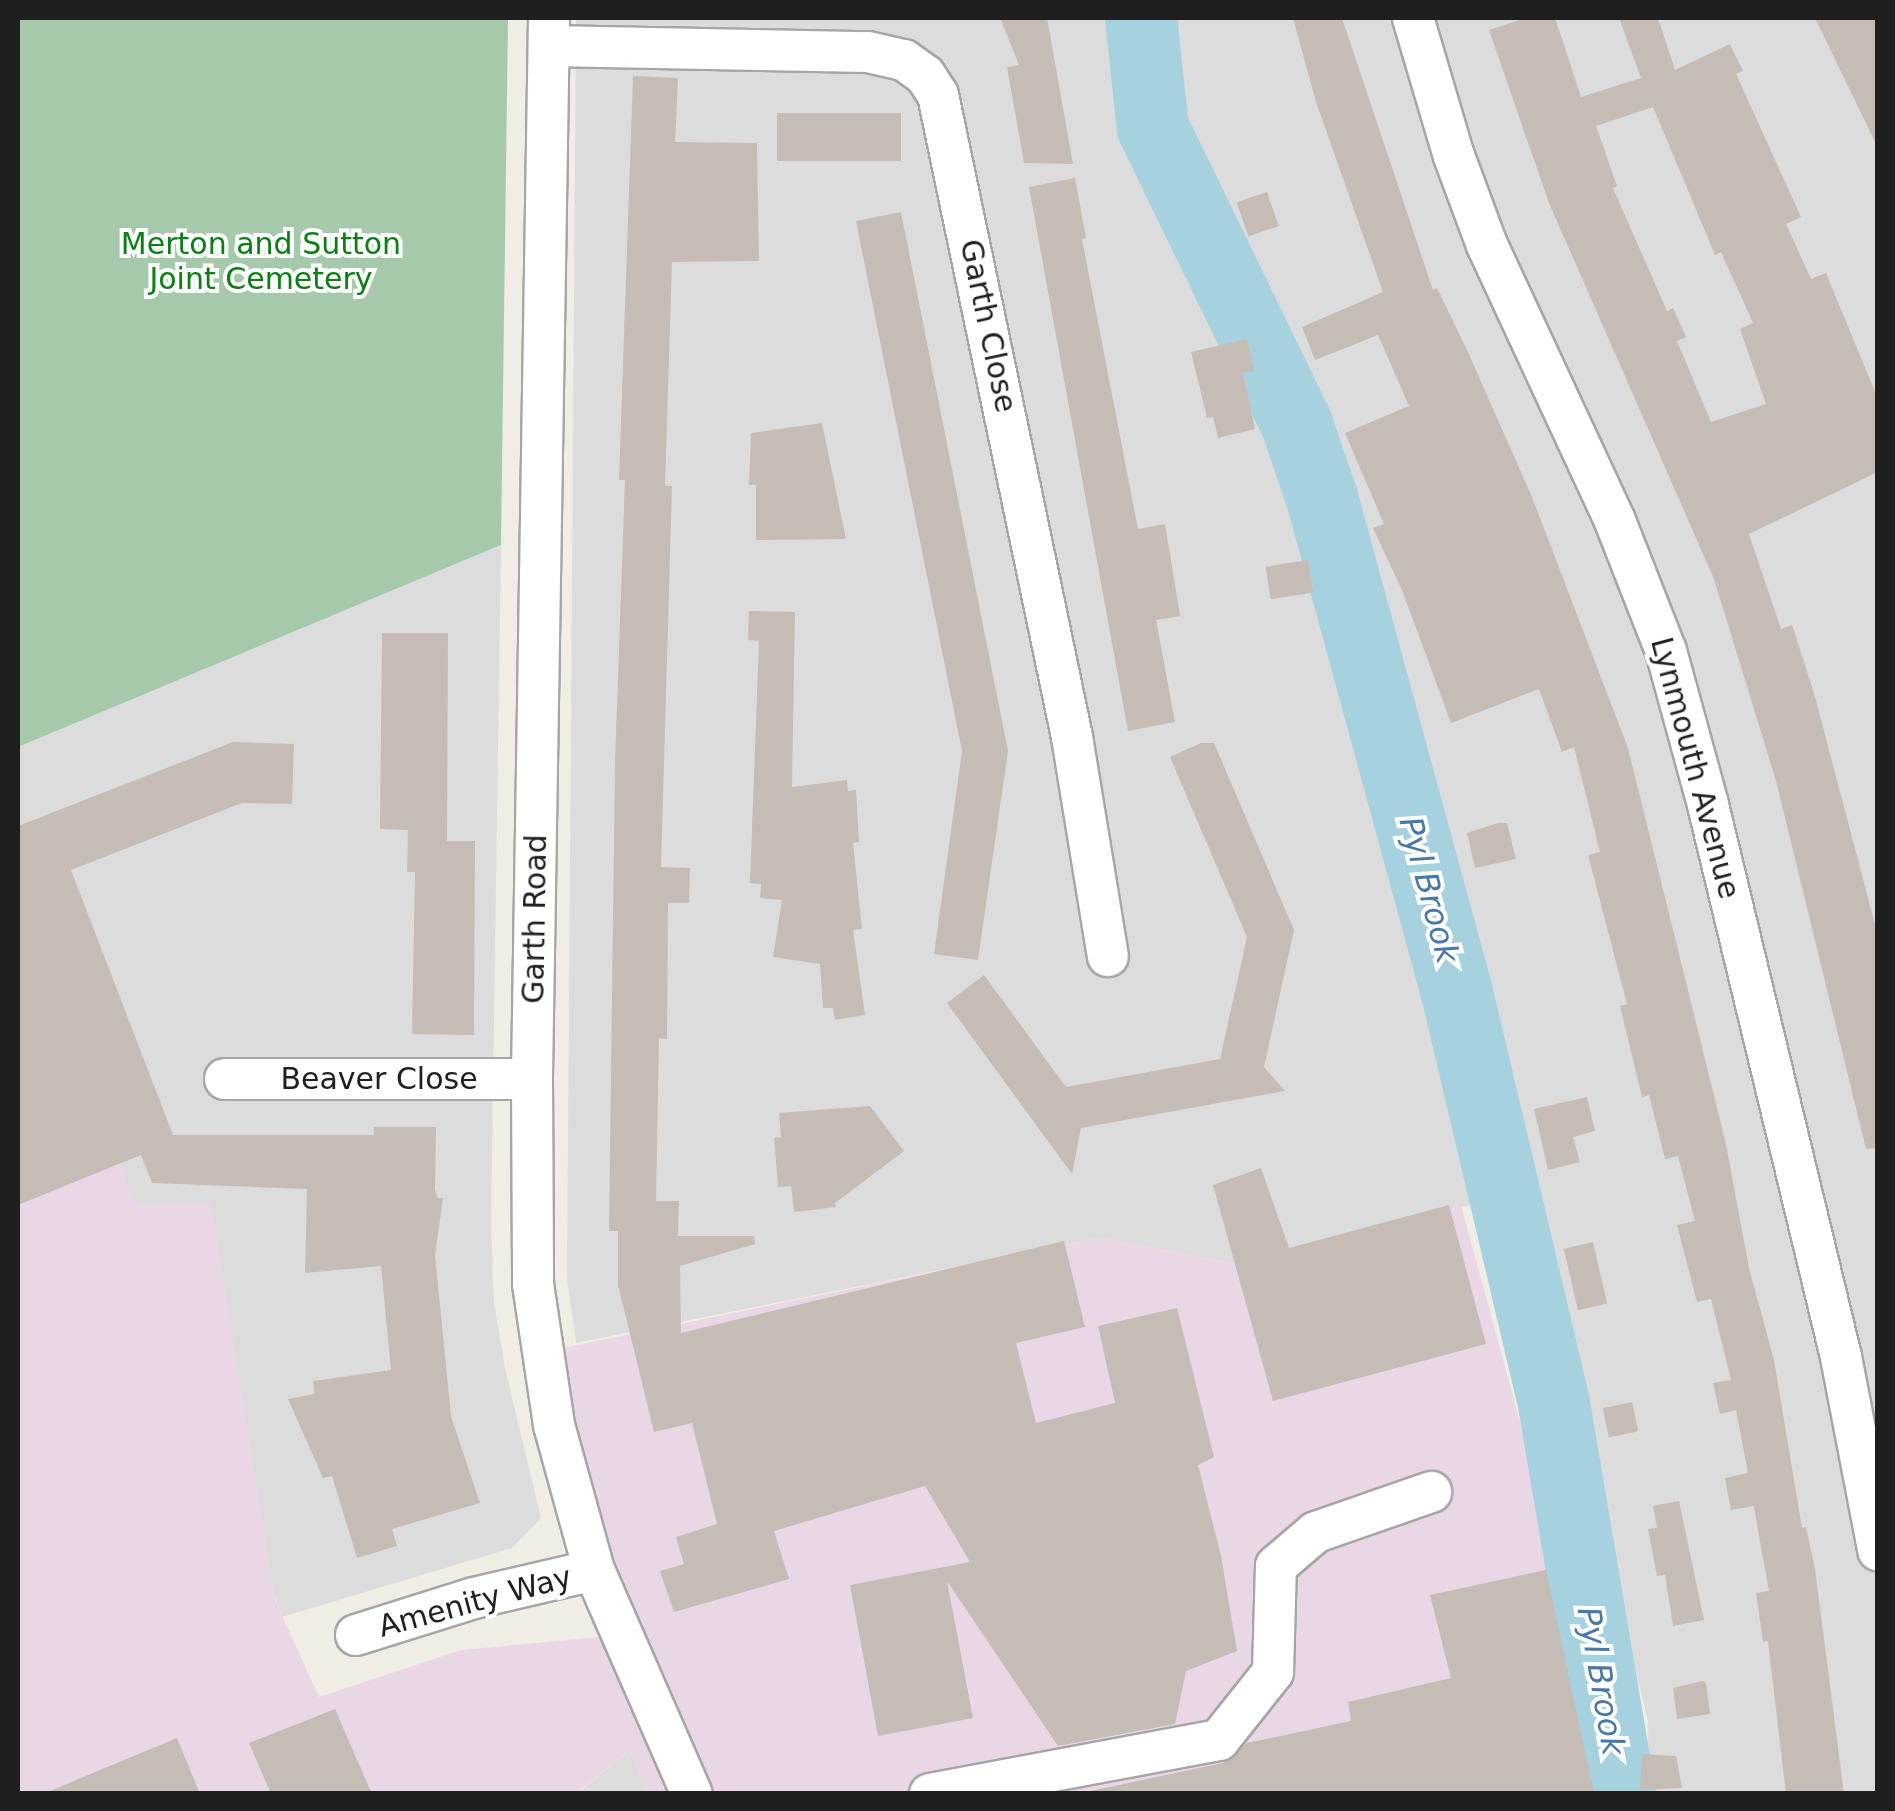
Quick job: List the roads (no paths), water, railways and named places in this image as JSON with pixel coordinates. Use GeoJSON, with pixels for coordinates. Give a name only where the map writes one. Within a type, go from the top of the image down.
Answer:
{"type":"FeatureCollection","features":[{"type":"Feature","properties":{"kind":"street","name":"Lynmouth Avenue"},"geometry":{"type":"LineString","coordinates":[[1412,18],[1454,156],[1486,244],[1615,520],[1666,651],[1708,805],[1842,1357],[1878,1550]]}},
{"type":"Feature","properties":{"kind":"street","name":"Garth Close"},"geometry":{"type":"LineString","coordinates":[[549,32],[868,52],[904,60],[925,75],[938,94],[1072,737],[1108,956]]}},
{"type":"Feature","properties":{"kind":"street","name":"Garth Road"},"geometry":{"type":"LineString","coordinates":[[549,32],[532,1079],[533,1284],[554,1424],[594,1570],[692,1794]]}},
{"type":"Feature","properties":{"kind":"street","name":"Beaver Close"},"geometry":{"type":"LineString","coordinates":[[225,1078],[532,1079]]}},
{"type":"Feature","properties":{"kind":"street"},"geometry":{"type":"LineString","coordinates":[[930,1794],[1219,1740],[1273,1672],[1276,1566],[1316,1532],[1430,1492]]}},
{"type":"Feature","properties":{"kind":"street","name":"Amenity Way"},"geometry":{"type":"LineString","coordinates":[[356,1635],[474,1598],[594,1570]]}},
{"type":"Feature","properties":{"kind":"waterway","name":"Pyl Brook"},"geometry":{"type":"LineString","coordinates":[[1141,18],[1153,128],[1296,422],[1322,498],[1457,993],[1554,1404],[1620,1794]]}},
{"type":"Feature","properties":{"kind":"park label","name":"Merton and Sutton Joint Cemetery"},"geometry":{"type":"Point","coordinates":[261,261]}}]}
